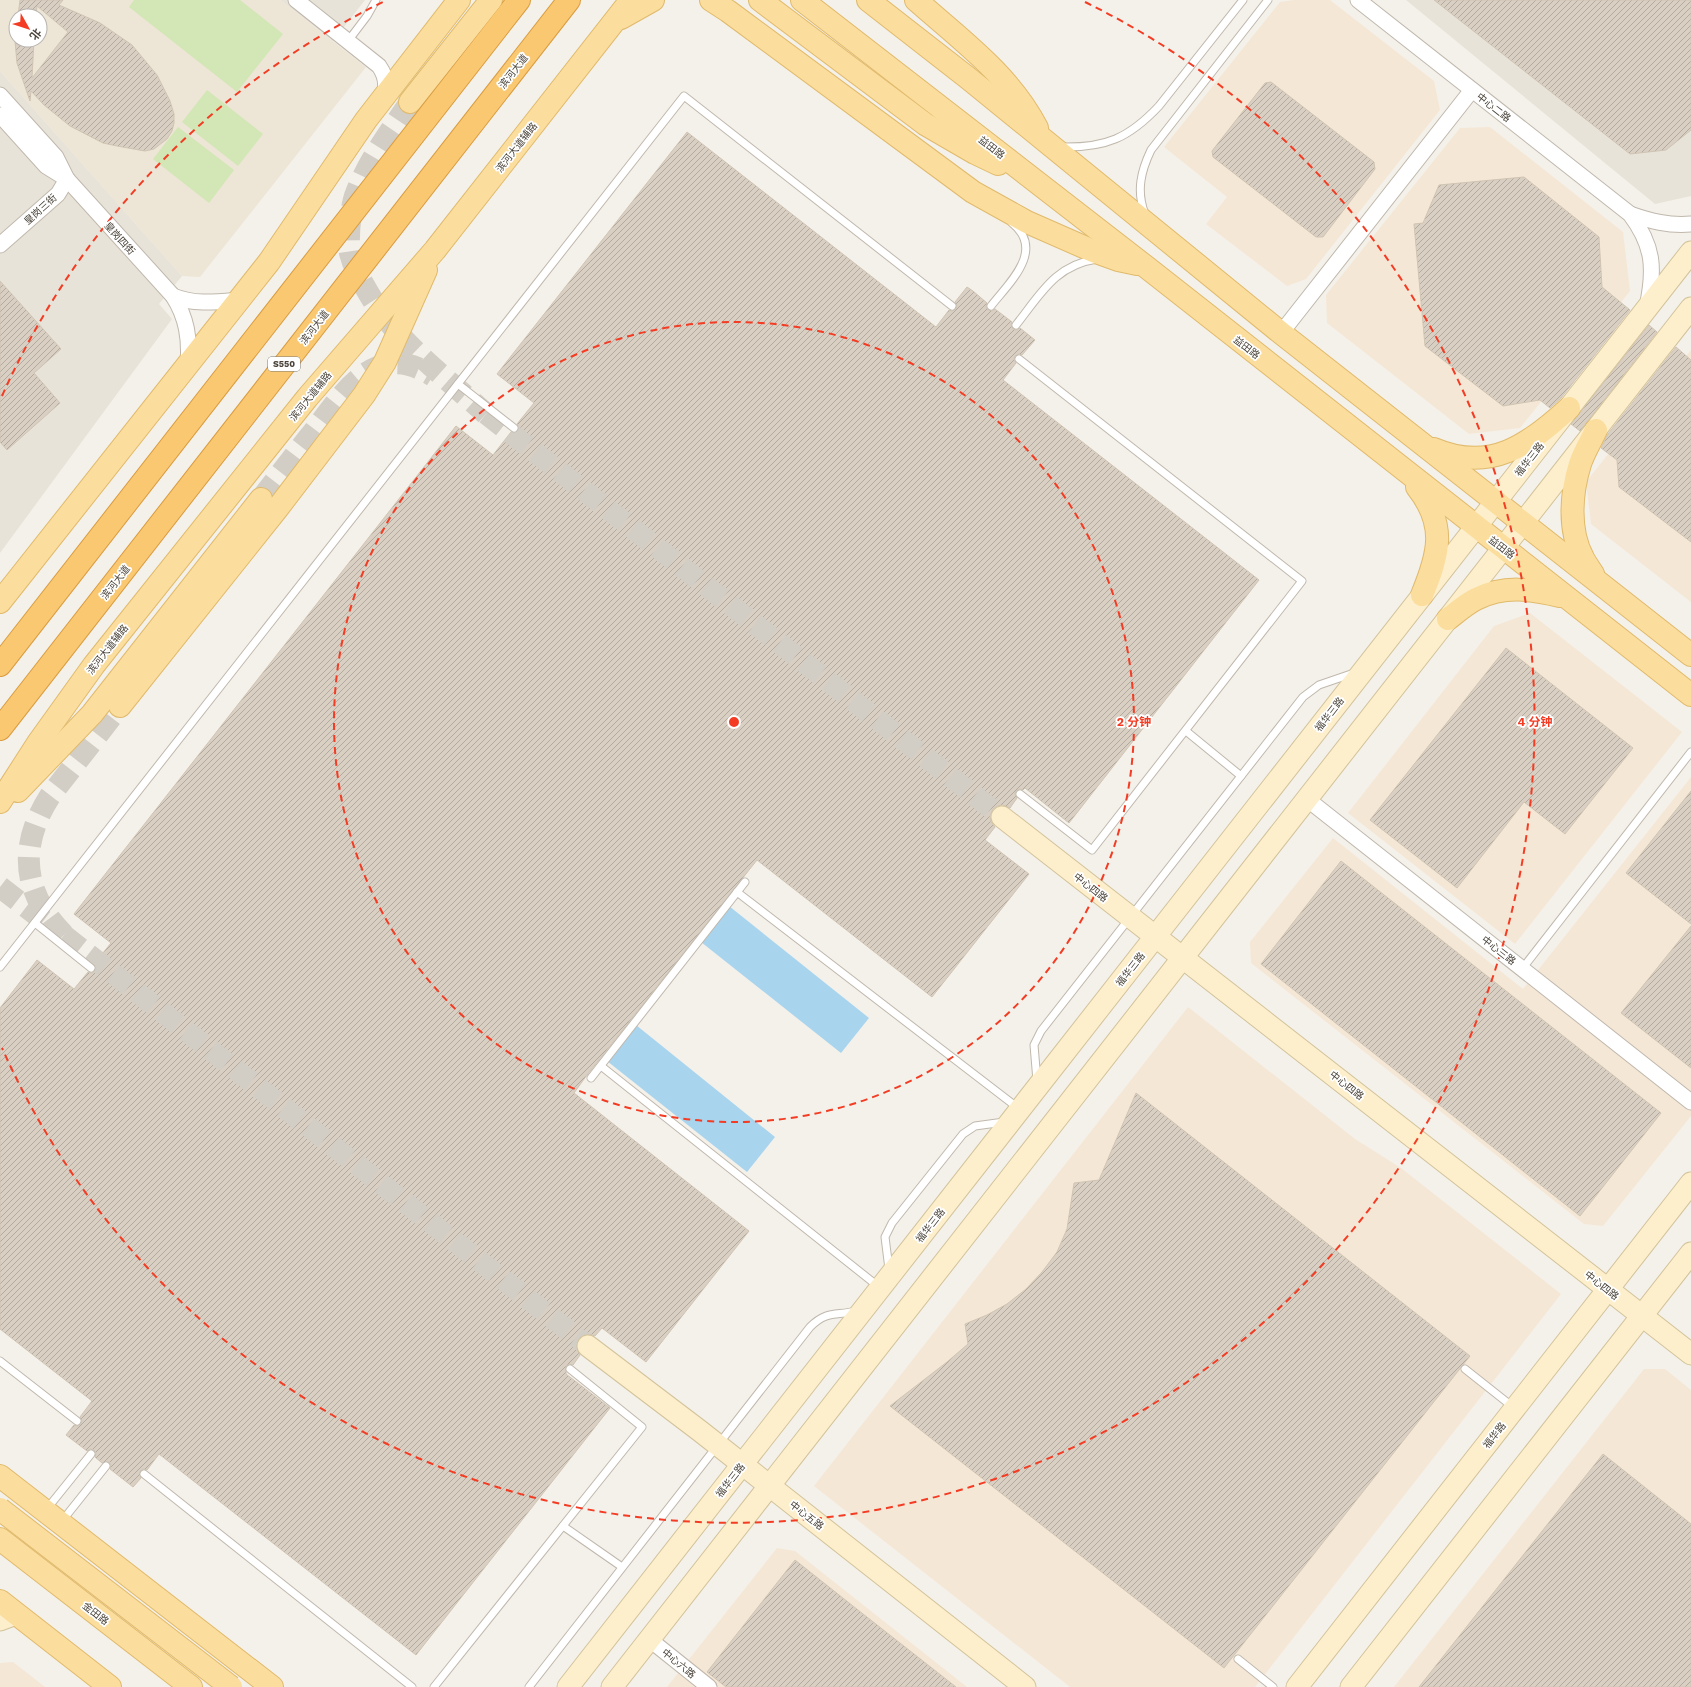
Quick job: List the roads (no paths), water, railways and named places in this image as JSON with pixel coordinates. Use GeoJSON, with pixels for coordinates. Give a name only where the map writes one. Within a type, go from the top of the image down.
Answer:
{"type":"FeatureCollection","features":[{"type":"Feature","properties":{"kind":"highway"},"geometry":{"type":"LineString","coordinates":[[0,666],[519,0]]}},
{"type":"Feature","properties":{"kind":"highway","name":"滨河大道"},"geometry":{"type":"LineString","coordinates":[[0,729],[569,0]]}},
{"type":"Feature","properties":{"kind":"main road"},"geometry":{"type":"LineString","coordinates":[[0,602],[269,262],[366,120],[459,0]]}},
{"type":"Feature","properties":{"kind":"main road"},"geometry":{"type":"LineString","coordinates":[[410,102],[491,0]]}},
{"type":"Feature","properties":{"kind":"main road","name":"滨河大道辅路"},"geometry":{"type":"LineString","coordinates":[[0,802],[38,743],[94,665],[307,398],[435,250],[631,0]]}},
{"type":"Feature","properties":{"kind":"main road"},"geometry":{"type":"LineString","coordinates":[[613,23],[653,0]]}},
{"type":"Feature","properties":{"kind":"main road"},"geometry":{"type":"LineString","coordinates":[[711,0],[973,192],[1027,222],[1102,256],[1145,266]]}},
{"type":"Feature","properties":{"kind":"main road"},"geometry":{"type":"LineString","coordinates":[[760,0],[925,124],[975,153],[1031,178]]}},
{"type":"Feature","properties":{"kind":"main road","name":"益田路"},"geometry":{"type":"LineString","coordinates":[[802,0],[1145,266],[1565,597],[1691,694]]}},
{"type":"Feature","properties":{"kind":"main road"},"geometry":{"type":"LineString","coordinates":[[868,0],[1049,143],[1281,333],[1691,655]]}},
{"type":"Feature","properties":{"kind":"main road"},"geometry":{"type":"LineString","coordinates":[[916,0],[999,74],[1024,104],[1049,143]]}},
{"type":"Feature","properties":{"kind":"main road"},"geometry":{"type":"LineString","coordinates":[[120,706],[282,503],[364,395],[385,362],[435,250]]}},
{"type":"Feature","properties":{"kind":"main road"},"geometry":{"type":"LineString","coordinates":[[1419,442],[1449,456],[1477,459],[1503,454],[1531,439],[1547,428],[1569,408]]}},
{"type":"Feature","properties":{"kind":"main road"},"geometry":{"type":"LineString","coordinates":[[1596,430],[1580,464],[1573,495],[1572,517],[1575,537],[1583,558],[1601,585]]}},
{"type":"Feature","properties":{"kind":"main road"},"geometry":{"type":"LineString","coordinates":[[1397,465],[1418,489],[1432,510],[1437,532],[1437,549],[1433,569],[1422,595]]}},
{"type":"Feature","properties":{"kind":"main road"},"geometry":{"type":"LineString","coordinates":[[0,808],[92,714],[261,498]]}},
{"type":"Feature","properties":{"kind":"main road"},"geometry":{"type":"LineString","coordinates":[[1448,619],[1475,600],[1504,590],[1532,590],[1565,597]]}},
{"type":"Feature","properties":{"kind":"main road"},"geometry":{"type":"LineString","coordinates":[[0,1476],[272,1687]]}},
{"type":"Feature","properties":{"kind":"main road"},"geometry":{"type":"LineString","coordinates":[[0,1509],[231,1687]]}},
{"type":"Feature","properties":{"kind":"main road"},"geometry":{"type":"LineString","coordinates":[[0,1515],[33,1510],[53,1517]]}},
{"type":"Feature","properties":{"kind":"main road","name":"金田路"},"geometry":{"type":"LineString","coordinates":[[0,1539],[191,1687]]}},
{"type":"Feature","properties":{"kind":"main road"},"geometry":{"type":"LineString","coordinates":[[5,1612],[110,1687]]}},
{"type":"Feature","properties":{"kind":"street"},"geometry":{"type":"LineString","coordinates":[[296,0],[380,66],[392,67],[405,65],[412,60]]}},
{"type":"Feature","properties":{"kind":"street","name":"中心二路"},"geometry":{"type":"LineString","coordinates":[[1358,0],[1630,214],[1644,234],[1650,251],[1651,270],[1647,308]]}},
{"type":"Feature","properties":{"kind":"street"},"geometry":{"type":"LineString","coordinates":[[373,61],[380,68],[385,78],[386,88],[382,99]]}},
{"type":"Feature","properties":{"kind":"street"},"geometry":{"type":"LineString","coordinates":[[1281,333],[1472,90]]}},
{"type":"Feature","properties":{"kind":"street","name":"皇岗四街"},"geometry":{"type":"LineString","coordinates":[[0,95],[56,157],[67,179],[173,296],[179,305],[187,327],[189,340],[188,365]]}},
{"type":"Feature","properties":{"kind":"street","name":"皇岗四街"},"geometry":{"type":"LineString","coordinates":[[0,115],[46,166],[67,179]]}},
{"type":"Feature","properties":{"kind":"street","name":"皇岗三街"},"geometry":{"type":"LineString","coordinates":[[0,232],[51,187],[67,179]]}},
{"type":"Feature","properties":{"kind":"street","name":"皇岗三街"},"geometry":{"type":"LineString","coordinates":[[0,245],[58,194],[67,179]]}},
{"type":"Feature","properties":{"kind":"street","name":"中心二路"},"geometry":{"type":"LineString","coordinates":[[1630,214],[1658,223],[1681,225],[1691,224]]}},
{"type":"Feature","properties":{"kind":"street","name":"福华三路"},"geometry":{"type":"LineString","coordinates":[[568,1687],[1691,252]]}},
{"type":"Feature","properties":{"kind":"street"},"geometry":{"type":"LineString","coordinates":[[173,296],[195,302],[239,300]]}},
{"type":"Feature","properties":{"kind":"street"},"geometry":{"type":"LineString","coordinates":[[612,1687],[1503,548],[1687,317]]}},
{"type":"Feature","properties":{"kind":"street","name":"中心三路"},"geometry":{"type":"LineString","coordinates":[[1307,799],[1691,1102]]}},
{"type":"Feature","properties":{"kind":"street","name":"中心四路"},"geometry":{"type":"LineString","coordinates":[[1002,817],[1691,1354]]}},
{"type":"Feature","properties":{"kind":"street","name":"福华路"},"geometry":{"type":"LineString","coordinates":[[1297,1687],[1691,1183]]}},
{"type":"Feature","properties":{"kind":"street"},"geometry":{"type":"LineString","coordinates":[[1351,1687],[1691,1253]]}},
{"type":"Feature","properties":{"kind":"street","name":"中心五路"},"geometry":{"type":"LineString","coordinates":[[588,1346],[718,1445],[1024,1687]]}},
{"type":"Feature","properties":{"kind":"street","name":"中心六路"},"geometry":{"type":"LineString","coordinates":[[649,1639],[709,1687]]}},
{"type":"Feature","properties":{"kind":"lane"},"geometry":{"type":"LineString","coordinates":[[348,41],[367,16],[376,0]]}},
{"type":"Feature","properties":{"kind":"lane"},"geometry":{"type":"LineString","coordinates":[[1049,143],[1073,147],[1106,143],[1134,130],[1159,106],[1243,0]]}},
{"type":"Feature","properties":{"kind":"lane"},"geometry":{"type":"LineString","coordinates":[[1149,225],[1142,206],[1140,180],[1143,166],[1151,150],[1268,0]]}},
{"type":"Feature","properties":{"kind":"lane"},"geometry":{"type":"LineString","coordinates":[[0,967],[684,96],[952,306]]}},
{"type":"Feature","properties":{"kind":"lane"},"geometry":{"type":"LineString","coordinates":[[973,192],[1016,226],[1026,244],[1026,257],[1020,268],[991,306]]}},
{"type":"Feature","properties":{"kind":"lane"},"geometry":{"type":"LineString","coordinates":[[1016,325],[1051,281],[1065,270],[1089,261],[1118,260]]}},
{"type":"Feature","properties":{"kind":"lane"},"geometry":{"type":"LineString","coordinates":[[1019,359],[1302,581],[1092,850],[1020,794]]}},
{"type":"Feature","properties":{"kind":"lane"},"geometry":{"type":"LineString","coordinates":[[458,384],[514,428]]}},
{"type":"Feature","properties":{"kind":"lane"},"geometry":{"type":"LineString","coordinates":[[1034,1091],[1037,1079],[1034,1054],[1037,1038],[1041,1030],[1308,692],[1319,685],[1356,672],[1371,661]]}},
{"type":"Feature","properties":{"kind":"lane"},"geometry":{"type":"LineString","coordinates":[[1186,731],[1242,776]]}},
{"type":"Feature","properties":{"kind":"lane"},"geometry":{"type":"LineString","coordinates":[[1522,969],[1691,752]]}},
{"type":"Feature","properties":{"kind":"lane"},"geometry":{"type":"LineString","coordinates":[[591,1078],[745,882]]}},
{"type":"Feature","properties":{"kind":"lane"},"geometry":{"type":"LineString","coordinates":[[600,1066],[884,1284],[890,1268],[885,1237],[892,1223],[963,1134],[975,1126],[1002,1123],[1017,1113],[737,892]]}},
{"type":"Feature","properties":{"kind":"lane"},"geometry":{"type":"LineString","coordinates":[[35,923],[91,968]]}},
{"type":"Feature","properties":{"kind":"lane"},"geometry":{"type":"LineString","coordinates":[[529,1687],[810,1327],[818,1319],[825,1315],[856,1311],[867,1305]]}},
{"type":"Feature","properties":{"kind":"lane"},"geometry":{"type":"LineString","coordinates":[[0,1361],[77,1421]]}},
{"type":"Feature","properties":{"kind":"lane"},"geometry":{"type":"LineString","coordinates":[[434,1687],[642,1427],[570,1369]]}},
{"type":"Feature","properties":{"kind":"lane"},"geometry":{"type":"LineString","coordinates":[[1464,1369],[1515,1408]]}},
{"type":"Feature","properties":{"kind":"lane"},"geometry":{"type":"LineString","coordinates":[[53,1517],[91,1454]]}},
{"type":"Feature","properties":{"kind":"lane"},"geometry":{"type":"LineString","coordinates":[[53,1517],[106,1466]]}},
{"type":"Feature","properties":{"kind":"lane"},"geometry":{"type":"LineString","coordinates":[[144,1474],[412,1687]]}},
{"type":"Feature","properties":{"kind":"lane"},"geometry":{"type":"LineString","coordinates":[[563,1526],[622,1567]]}},
{"type":"Feature","properties":{"kind":"lane"},"geometry":{"type":"LineString","coordinates":[[1238,1659],[1273,1687]]}},
{"type":"Feature","properties":{"kind":"water"},"geometry":{"type":"Polygon","coordinates":[[[729,906],[869,1018],[841,1053],[701,942],[729,906]]]}},
{"type":"Feature","properties":{"kind":"water"},"geometry":{"type":"Polygon","coordinates":[[[636,1025],[775,1137],[747,1172],[607,1061],[636,1025]]]}},
{"type":"Feature","properties":{"kind":"tunnel"},"geometry":{"type":"LineString","coordinates":[[410,102],[380,148],[360,183],[355,196],[350,219],[350,253],[354,266],[363,283],[390,324],[404,340],[486,414]]}},
{"type":"Feature","properties":{"kind":"tunnel"},"geometry":{"type":"LineString","coordinates":[[261,499],[338,400],[350,386],[364,375],[378,367],[395,363],[413,366],[433,376]]}},
{"type":"Feature","properties":{"kind":"tunnel"},"geometry":{"type":"LineString","coordinates":[[486,414],[1002,817]]}},
{"type":"Feature","properties":{"kind":"tunnel"},"geometry":{"type":"LineString","coordinates":[[64,935],[50,919],[40,903],[33,886],[29,868],[29,851],[33,833],[50,796],[120,706]]}},
{"type":"Feature","properties":{"kind":"tunnel"},"geometry":{"type":"LineString","coordinates":[[0,887],[47,923]]}},
{"type":"Feature","properties":{"kind":"tunnel"},"geometry":{"type":"LineString","coordinates":[[64,935],[588,1346]]}}]}
